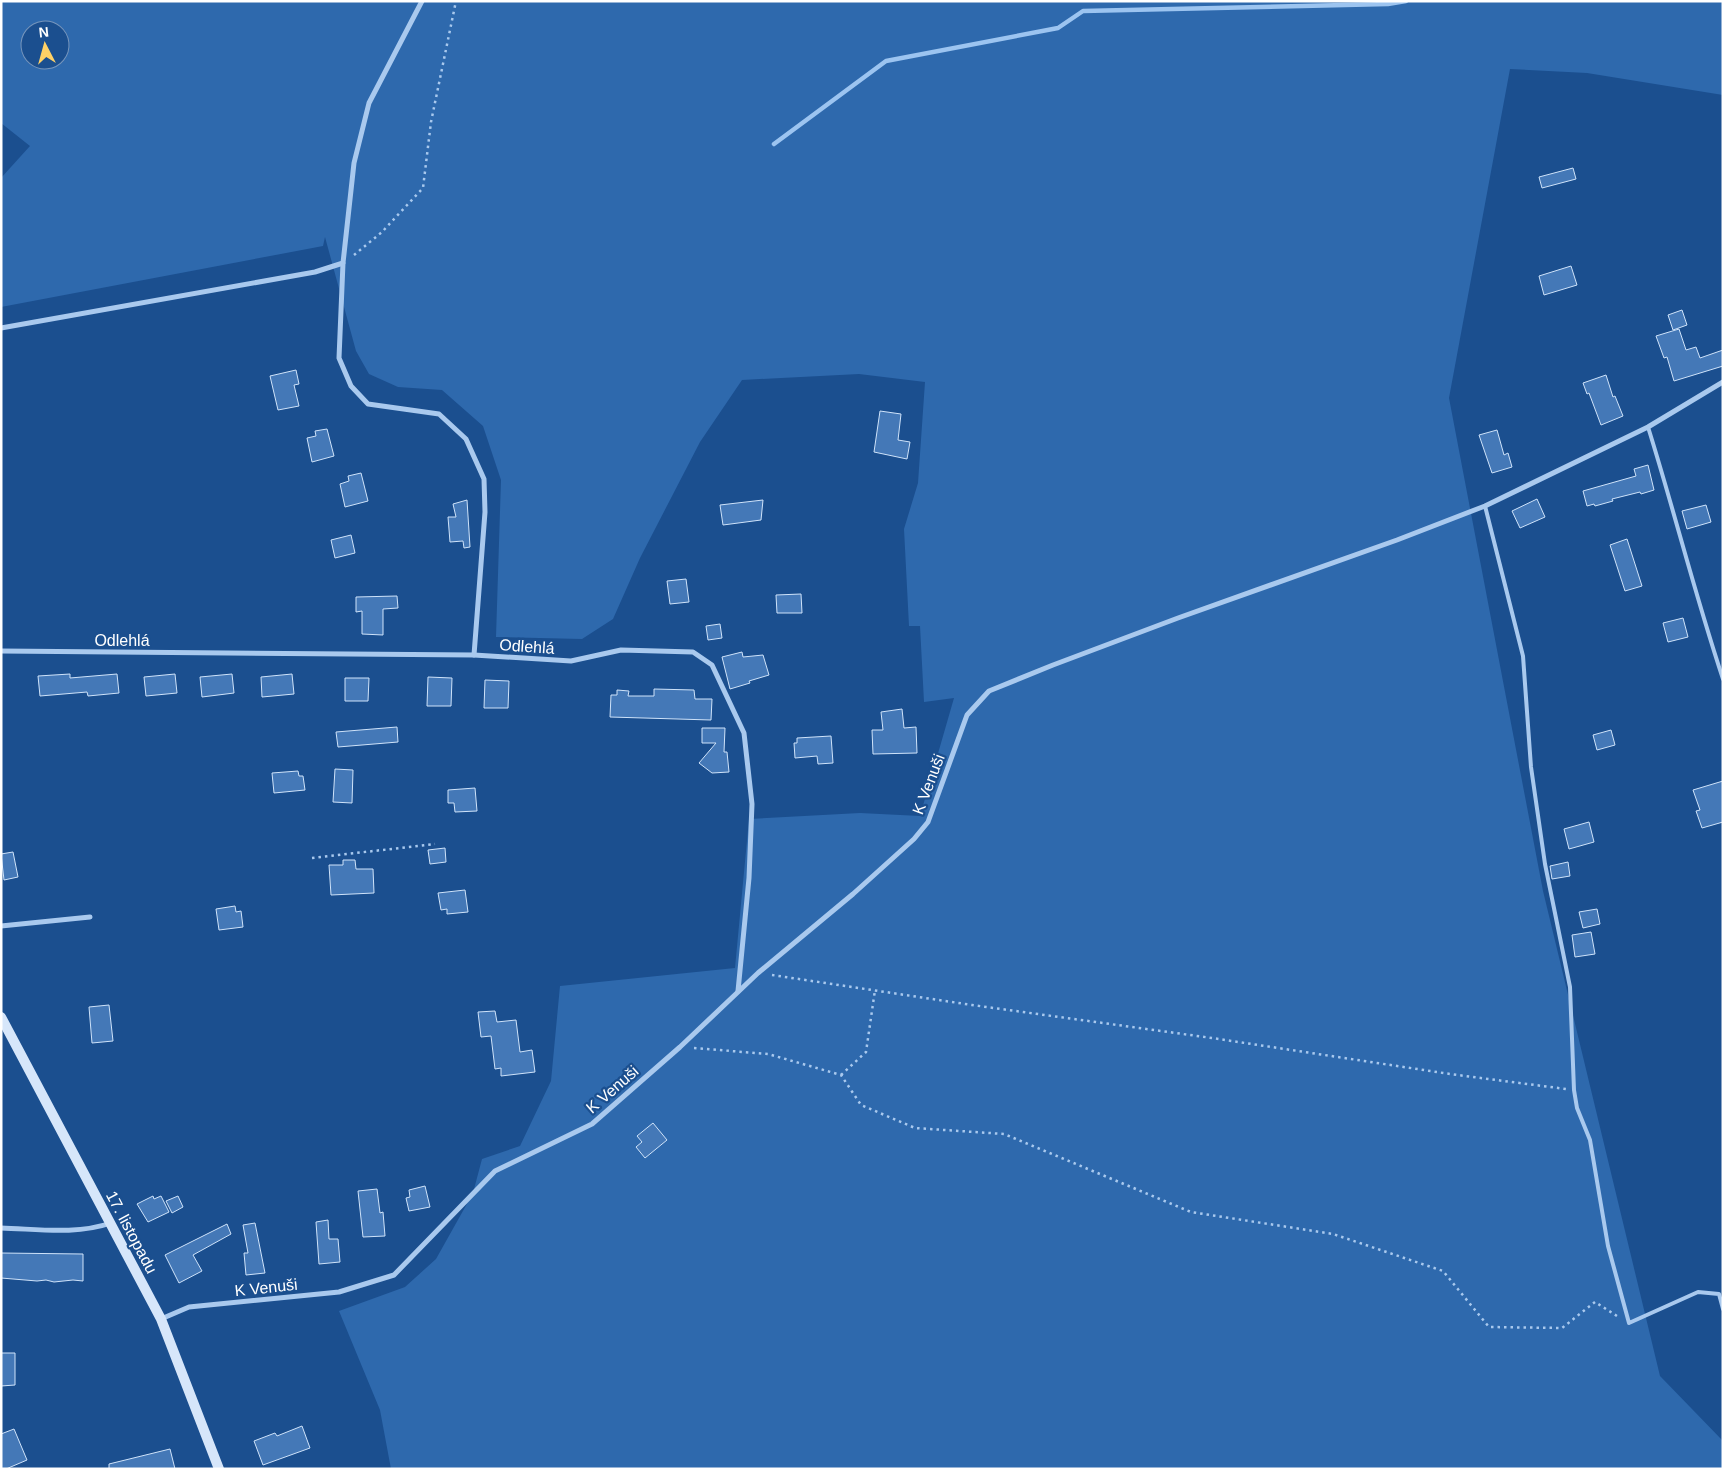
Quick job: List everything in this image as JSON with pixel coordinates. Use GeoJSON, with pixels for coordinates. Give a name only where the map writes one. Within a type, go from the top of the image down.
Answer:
{"type":"FeatureCollection","features":[{"type":"Feature","properties":{"kind":"main road","name":"17. listopadu"},"geometry":{"type":"LineString","coordinates":[[1,1017],[161,1319],[219,1469]]}},
{"type":"Feature","properties":{"kind":"street"},"geometry":{"type":"LineString","coordinates":[[422,1],[369,103],[354,163],[343,263],[339,358],[352,386],[368,404],[439,414],[466,439],[484,479],[485,512],[474,655]]}},
{"type":"Feature","properties":{"kind":"street"},"geometry":{"type":"LineString","coordinates":[[1,328],[315,272],[343,263]]}},
{"type":"Feature","properties":{"kind":"street"},"geometry":{"type":"LineString","coordinates":[[1484,506],[1584,456],[1648,427],[1723,382]]}},
{"type":"Feature","properties":{"kind":"street","name":"K Venuši"},"geometry":{"type":"LineString","coordinates":[[161,1319],[189,1307],[339,1292],[394,1275],[495,1171],[592,1124],[680,1047],[758,973],[853,894],[914,839],[928,822],[967,715],[989,691],[1053,664],[1397,540],[1484,506]]}},
{"type":"Feature","properties":{"kind":"street","name":"Odlehlá"},"geometry":{"type":"LineString","coordinates":[[1,651],[474,655],[571,661],[621,650],[693,652],[712,665],[744,733],[752,804],[748,878],[738,991]]}},
{"type":"Feature","properties":{"kind":"street"},"geometry":{"type":"LineString","coordinates":[[1,926],[90,917]]}},
{"type":"Feature","properties":{"kind":"street"},"geometry":{"type":"LineString","coordinates":[[1,1228],[79,1231],[111,1223]]}},
{"type":"Feature","properties":{"kind":"lane"},"geometry":{"type":"LineString","coordinates":[[1648,427],[1723,679]]}},
{"type":"Feature","properties":{"kind":"lane"},"geometry":{"type":"LineString","coordinates":[[1484,506],[1523,656],[1531,767],[1545,864],[1570,987],[1574,1090],[1577,1108],[1590,1140],[1608,1246],[1629,1323],[1698,1292],[1719,1294],[1723,1308]]}},
{"type":"Feature","properties":{"kind":"path"},"geometry":{"type":"LineString","coordinates":[[343,263],[382,232],[422,188],[431,122],[456,1]]}},
{"type":"Feature","properties":{"kind":"path"},"geometry":{"type":"LineString","coordinates":[[312,858],[436,844]]}},
{"type":"Feature","properties":{"kind":"path"},"geometry":{"type":"LineString","coordinates":[[758,973],[1450,1074],[1574,1090]]}},
{"type":"Feature","properties":{"kind":"path"},"geometry":{"type":"LineString","coordinates":[[841,1075],[866,1052],[875,990]]}},
{"type":"Feature","properties":{"kind":"path"},"geometry":{"type":"LineString","coordinates":[[680,1047],[768,1054],[841,1075],[860,1105],[915,1128],[1004,1134],[1191,1212],[1333,1234],[1443,1271],[1489,1327],[1562,1328],[1595,1302],[1629,1323]]}},
{"type":"Feature","properties":{"kind":"shaded area"},"geometry":{"type":"Polygon","coordinates":[[[1,1],[1723,1],[1723,95],[1587,73],[1510,69],[1449,398],[1543,891],[1660,1376],[1723,1441],[1723,1469],[391,1469],[380,1410],[339,1311],[405,1287],[436,1259],[473,1193],[482,1159],[520,1146],[551,1081],[560,986],[735,968],[749,819],[860,813],[920,816],[954,698],[924,702],[920,626],[909,626],[904,529],[918,483],[925,382],[859,374],[742,380],[700,442],[640,558],[613,619],[582,639],[496,637],[501,480],[483,426],[442,390],[398,387],[369,374],[356,351],[325,237],[323,246],[1,307],[1,178],[30,146],[1,123],[1,1]]]}},
{"type":"Feature","properties":{"kind":"building"},"geometry":{"type":"Polygon","coordinates":[[[1573,168],[1576,179],[1542,188],[1539,177],[1573,168]]]}},
{"type":"Feature","properties":{"kind":"building"},"geometry":{"type":"Polygon","coordinates":[[[1571,266],[1577,285],[1544,295],[1539,276],[1571,266]]]}},
{"type":"Feature","properties":{"kind":"building"},"geometry":{"type":"Polygon","coordinates":[[[1682,310],[1687,325],[1673,330],[1668,315],[1682,310]]]}},
{"type":"Feature","properties":{"kind":"building"},"geometry":{"type":"Polygon","coordinates":[[[1679,329],[1686,350],[1696,347],[1700,358],[1723,350],[1723,366],[1674,381],[1667,357],[1664,358],[1656,336],[1679,329]]]}},
{"type":"Feature","properties":{"kind":"building"},"geometry":{"type":"Polygon","coordinates":[[[296,370],[299,384],[294,385],[299,406],[278,410],[270,376],[296,370]]]}},
{"type":"Feature","properties":{"kind":"building"},"geometry":{"type":"Polygon","coordinates":[[[1606,375],[1613,397],[1615,396],[1623,416],[1601,425],[1589,393],[1587,394],[1583,383],[1606,375]]]}},
{"type":"Feature","properties":{"kind":"building"},"geometry":{"type":"Polygon","coordinates":[[[880,411],[901,414],[898,440],[910,442],[907,459],[874,452],[880,411]]]}},
{"type":"Feature","properties":{"kind":"building"},"geometry":{"type":"Polygon","coordinates":[[[327,429],[334,456],[312,462],[307,438],[316,436],[315,431],[327,429]]]}},
{"type":"Feature","properties":{"kind":"building"},"geometry":{"type":"Polygon","coordinates":[[[1497,430],[1504,455],[1508,453],[1512,467],[1492,473],[1479,435],[1497,430]]]}},
{"type":"Feature","properties":{"kind":"building"},"geometry":{"type":"Polygon","coordinates":[[[1648,465],[1654,490],[1612,499],[1613,501],[1595,506],[1594,504],[1587,506],[1583,491],[1636,476],[1634,469],[1648,465]]]}},
{"type":"Feature","properties":{"kind":"building"},"geometry":{"type":"Polygon","coordinates":[[[361,473],[368,501],[345,507],[340,484],[349,481],[348,476],[361,473]]]}},
{"type":"Feature","properties":{"kind":"building"},"geometry":{"type":"Polygon","coordinates":[[[1537,499],[1545,517],[1520,528],[1512,511],[1537,499]]]}},
{"type":"Feature","properties":{"kind":"building"},"geometry":{"type":"Polygon","coordinates":[[[467,500],[470,547],[464,548],[463,541],[450,542],[448,517],[456,517],[453,504],[467,500]]]}},
{"type":"Feature","properties":{"kind":"building"},"geometry":{"type":"Polygon","coordinates":[[[763,500],[761,520],[723,525],[720,505],[763,500]]]}},
{"type":"Feature","properties":{"kind":"building"},"geometry":{"type":"Polygon","coordinates":[[[1706,505],[1711,522],[1687,529],[1682,511],[1706,505]]]}},
{"type":"Feature","properties":{"kind":"building"},"geometry":{"type":"Polygon","coordinates":[[[351,535],[355,553],[335,558],[331,540],[351,535]]]}},
{"type":"Feature","properties":{"kind":"building"},"geometry":{"type":"Polygon","coordinates":[[[1627,539],[1642,586],[1625,591],[1610,545],[1627,539]]]}},
{"type":"Feature","properties":{"kind":"building"},"geometry":{"type":"Polygon","coordinates":[[[686,579],[689,602],[670,604],[667,581],[686,579]]]}},
{"type":"Feature","properties":{"kind":"building"},"geometry":{"type":"Polygon","coordinates":[[[801,594],[802,613],[777,613],[776,595],[801,594]]]}},
{"type":"Feature","properties":{"kind":"building"},"geometry":{"type":"Polygon","coordinates":[[[397,596],[398,608],[383,609],[383,635],[362,634],[362,611],[356,612],[356,597],[397,596]]]}},
{"type":"Feature","properties":{"kind":"building"},"geometry":{"type":"Polygon","coordinates":[[[1683,618],[1688,637],[1668,642],[1663,623],[1683,618]]]}},
{"type":"Feature","properties":{"kind":"building"},"geometry":{"type":"Polygon","coordinates":[[[720,624],[722,638],[708,640],[706,626],[720,624]]]}},
{"type":"Feature","properties":{"kind":"building"},"geometry":{"type":"Polygon","coordinates":[[[742,652],[743,657],[763,655],[769,675],[730,689],[722,657],[742,652]]]}},
{"type":"Feature","properties":{"kind":"building"},"geometry":{"type":"Polygon","coordinates":[[[70,674],[70,678],[117,674],[119,693],[88,696],[87,692],[40,696],[38,676],[70,674]]]}},
{"type":"Feature","properties":{"kind":"building"},"geometry":{"type":"Polygon","coordinates":[[[175,674],[177,693],[146,696],[144,677],[175,674]]]}},
{"type":"Feature","properties":{"kind":"building"},"geometry":{"type":"Polygon","coordinates":[[[232,674],[234,693],[202,697],[200,677],[232,674]]]}},
{"type":"Feature","properties":{"kind":"building"},"geometry":{"type":"Polygon","coordinates":[[[292,674],[294,694],[262,697],[261,677],[292,674]]]}},
{"type":"Feature","properties":{"kind":"building"},"geometry":{"type":"Polygon","coordinates":[[[428,677],[452,678],[451,706],[427,706],[428,677]]]}},
{"type":"Feature","properties":{"kind":"building"},"geometry":{"type":"Polygon","coordinates":[[[345,678],[369,678],[368,701],[345,701],[345,678]]]}},
{"type":"Feature","properties":{"kind":"building"},"geometry":{"type":"Polygon","coordinates":[[[485,680],[509,681],[508,708],[484,708],[485,680]]]}},
{"type":"Feature","properties":{"kind":"building"},"geometry":{"type":"Polygon","coordinates":[[[654,689],[694,690],[695,699],[712,699],[711,720],[610,717],[611,695],[617,695],[617,690],[629,691],[628,696],[654,696],[654,689]]]}},
{"type":"Feature","properties":{"kind":"building"},"geometry":{"type":"Polygon","coordinates":[[[902,709],[904,728],[916,727],[917,753],[873,754],[872,730],[883,730],[881,712],[902,709]]]}},
{"type":"Feature","properties":{"kind":"building"},"geometry":{"type":"Polygon","coordinates":[[[397,727],[398,742],[338,747],[336,732],[397,727]]]}},
{"type":"Feature","properties":{"kind":"building"},"geometry":{"type":"Polygon","coordinates":[[[702,728],[725,728],[724,752],[727,752],[729,772],[712,773],[699,763],[716,743],[702,743],[702,728]]]}},
{"type":"Feature","properties":{"kind":"building"},"geometry":{"type":"Polygon","coordinates":[[[1611,730],[1615,745],[1597,750],[1593,735],[1611,730]]]}},
{"type":"Feature","properties":{"kind":"building"},"geometry":{"type":"Polygon","coordinates":[[[831,736],[833,763],[818,764],[817,756],[795,758],[794,743],[797,743],[797,738],[831,736]]]}},
{"type":"Feature","properties":{"kind":"building"},"geometry":{"type":"Polygon","coordinates":[[[335,769],[353,770],[352,803],[333,802],[335,769]]]}},
{"type":"Feature","properties":{"kind":"building"},"geometry":{"type":"Polygon","coordinates":[[[298,771],[299,776],[303,776],[305,790],[274,793],[272,773],[298,771]]]}},
{"type":"Feature","properties":{"kind":"building"},"geometry":{"type":"Polygon","coordinates":[[[1723,781],[1723,822],[1702,828],[1696,811],[1700,810],[1693,790],[1723,781]]]}},
{"type":"Feature","properties":{"kind":"building"},"geometry":{"type":"Polygon","coordinates":[[[475,788],[477,811],[455,812],[454,803],[448,803],[448,790],[475,788]]]}},
{"type":"Feature","properties":{"kind":"building"},"geometry":{"type":"Polygon","coordinates":[[[1589,822],[1594,842],[1569,849],[1564,829],[1589,822]]]}},
{"type":"Feature","properties":{"kind":"building"},"geometry":{"type":"Polygon","coordinates":[[[445,848],[446,862],[430,864],[428,850],[445,848]]]}},
{"type":"Feature","properties":{"kind":"building"},"geometry":{"type":"Polygon","coordinates":[[[13,852],[18,877],[4,880],[1,854],[13,852]]]}},
{"type":"Feature","properties":{"kind":"building"},"geometry":{"type":"Polygon","coordinates":[[[343,860],[355,860],[356,869],[373,869],[374,893],[331,895],[329,865],[343,865],[343,860]]]}},
{"type":"Feature","properties":{"kind":"building"},"geometry":{"type":"Polygon","coordinates":[[[1568,862],[1570,876],[1552,879],[1550,866],[1568,862]]]}},
{"type":"Feature","properties":{"kind":"building"},"geometry":{"type":"Polygon","coordinates":[[[465,890],[468,912],[447,914],[447,909],[441,910],[438,893],[465,890]]]}},
{"type":"Feature","properties":{"kind":"building"},"geometry":{"type":"Polygon","coordinates":[[[235,906],[236,912],[241,911],[243,927],[219,930],[216,909],[235,906]]]}},
{"type":"Feature","properties":{"kind":"building"},"geometry":{"type":"Polygon","coordinates":[[[1597,909],[1600,924],[1583,928],[1579,912],[1597,909]]]}},
{"type":"Feature","properties":{"kind":"building"},"geometry":{"type":"Polygon","coordinates":[[[1591,932],[1595,954],[1575,957],[1572,935],[1591,932]]]}},
{"type":"Feature","properties":{"kind":"building"},"geometry":{"type":"Polygon","coordinates":[[[109,1005],[113,1041],[92,1043],[89,1007],[109,1005]]]}},
{"type":"Feature","properties":{"kind":"building"},"geometry":{"type":"Polygon","coordinates":[[[495,1011],[497,1022],[516,1020],[520,1052],[532,1050],[535,1072],[501,1076],[501,1068],[495,1069],[491,1036],[481,1037],[478,1012],[495,1011]]]}},
{"type":"Feature","properties":{"kind":"building"},"geometry":{"type":"Polygon","coordinates":[[[653,1123],[667,1140],[645,1158],[636,1147],[642,1142],[637,1136],[653,1123]]]}},
{"type":"Feature","properties":{"kind":"building"},"geometry":{"type":"Polygon","coordinates":[[[425,1186],[430,1207],[409,1211],[406,1198],[410,1197],[409,1190],[425,1186]]]}},
{"type":"Feature","properties":{"kind":"building"},"geometry":{"type":"Polygon","coordinates":[[[377,1189],[380,1213],[383,1212],[385,1236],[363,1237],[358,1191],[377,1189]]]}},
{"type":"Feature","properties":{"kind":"building"},"geometry":{"type":"Polygon","coordinates":[[[153,1196],[154,1199],[161,1196],[169,1212],[148,1222],[137,1204],[153,1196]]]}},
{"type":"Feature","properties":{"kind":"building"},"geometry":{"type":"Polygon","coordinates":[[[178,1196],[183,1207],[172,1213],[166,1201],[178,1196]]]}},
{"type":"Feature","properties":{"kind":"building"},"geometry":{"type":"Polygon","coordinates":[[[328,1220],[329,1239],[338,1239],[340,1262],[319,1264],[316,1222],[328,1220]]]}},
{"type":"Feature","properties":{"kind":"building"},"geometry":{"type":"Polygon","coordinates":[[[255,1223],[265,1273],[246,1275],[244,1253],[248,1253],[243,1225],[255,1223]]]}},
{"type":"Feature","properties":{"kind":"building"},"geometry":{"type":"Polygon","coordinates":[[[227,1224],[231,1234],[193,1255],[202,1271],[179,1283],[165,1255],[227,1224]]]}},
{"type":"Feature","properties":{"kind":"building"},"geometry":{"type":"Polygon","coordinates":[[[1,1253],[83,1254],[83,1281],[54,1282],[1,1278],[1,1253]]]}},
{"type":"Feature","properties":{"kind":"building"},"geometry":{"type":"Polygon","coordinates":[[[1,1353],[15,1353],[15,1385],[1,1386],[1,1353]]]}},
{"type":"Feature","properties":{"kind":"building"},"geometry":{"type":"Polygon","coordinates":[[[302,1426],[310,1448],[263,1465],[254,1441],[275,1433],[277,1436],[302,1426]]]}},
{"type":"Feature","properties":{"kind":"building"},"geometry":{"type":"Polygon","coordinates":[[[14,1429],[27,1460],[6,1469],[1,1469],[1,1434],[14,1429]]]}},
{"type":"Feature","properties":{"kind":"building"},"geometry":{"type":"Polygon","coordinates":[[[170,1449],[175,1469],[109,1469],[109,1464],[170,1449]]]}},
{"type":"Feature","properties":{"kind":"waterway"},"geometry":{"type":"LineString","coordinates":[[774,144],[886,61],[1058,28],[1083,11],[1388,4],[1406,1]]}}]}
